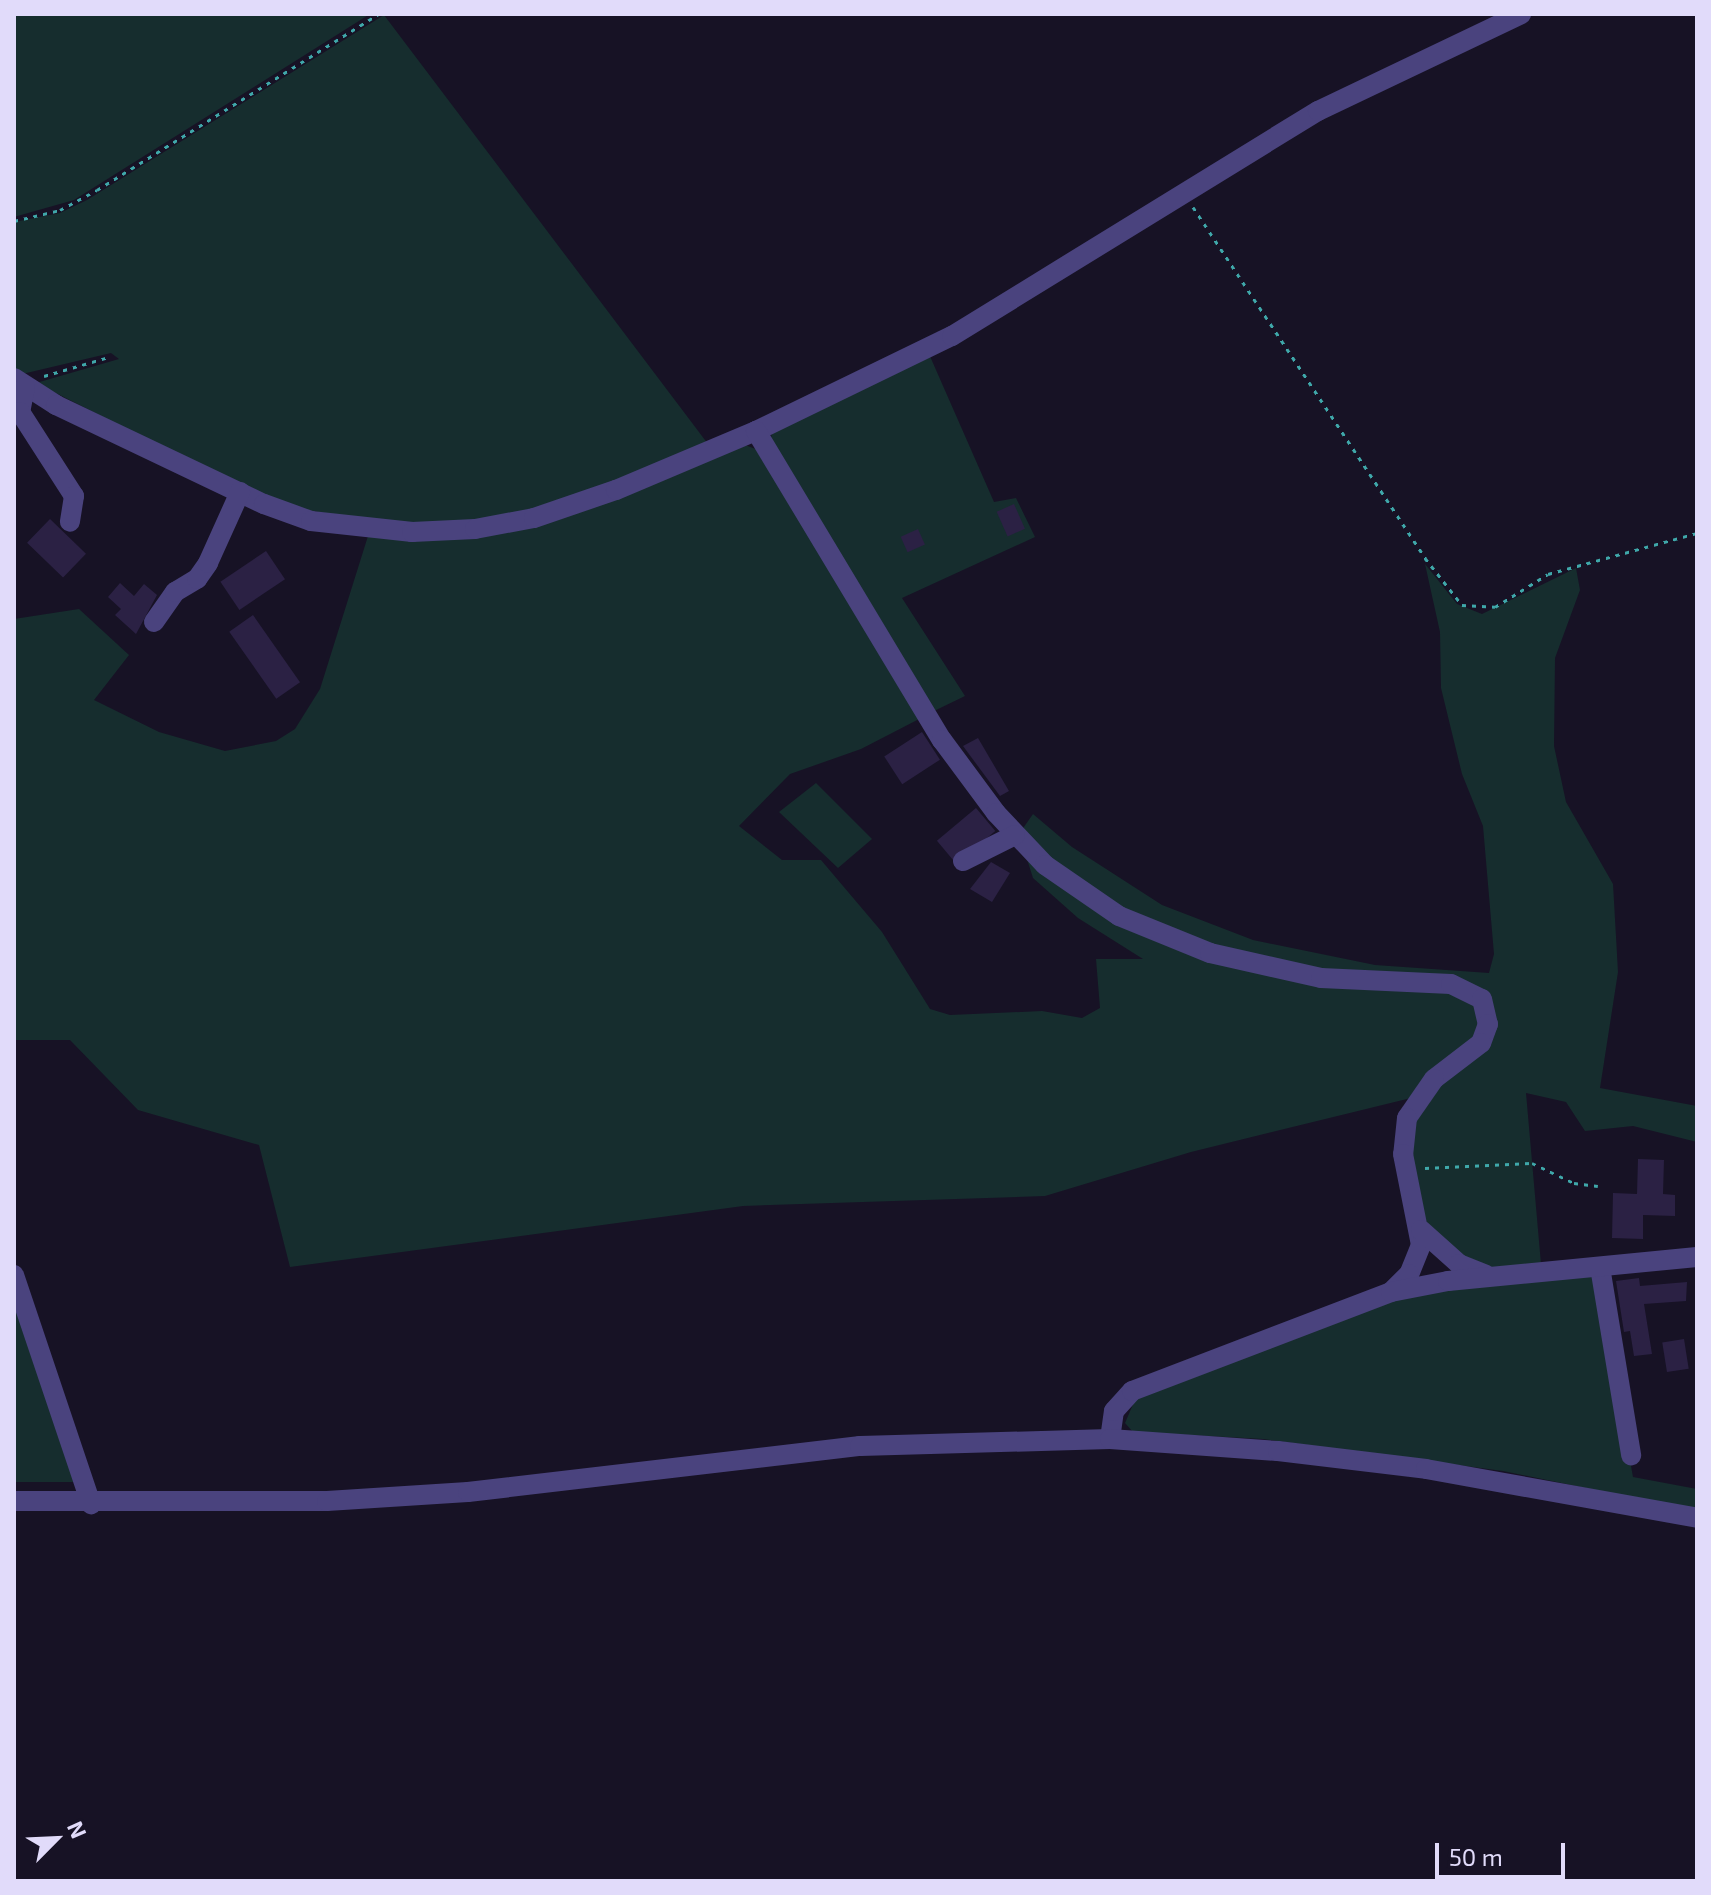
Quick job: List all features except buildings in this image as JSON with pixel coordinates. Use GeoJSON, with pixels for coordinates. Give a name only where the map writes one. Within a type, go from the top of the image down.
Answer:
{"type":"FeatureCollection","features":[{"type":"Feature","properties":{"kind":"street"},"geometry":{"type":"LineString","coordinates":[[70,522],[74,496],[20,412],[20,382],[240,492],[291,515],[341,528],[475,529],[580,505],[756,431],[952,336],[1183,191],[1318,111],[1521,14]]}},
{"type":"Feature","properties":{"kind":"street"},"geometry":{"type":"LineString","coordinates":[[756,431],[942,740],[1015,835],[1086,897],[1210,953],[1321,978],[1451,984],[1474,993],[1486,1007],[1485,1034],[1475,1051],[1434,1079],[1413,1104],[1404,1133],[1407,1174],[1421,1230],[1416,1263],[1391,1292]]}},
{"type":"Feature","properties":{"kind":"street"},"geometry":{"type":"LineString","coordinates":[[154,622],[175,592],[197,579],[208,563],[240,492]]}},
{"type":"Feature","properties":{"kind":"street"},"geometry":{"type":"LineString","coordinates":[[963,861],[1015,835]]}},
{"type":"Feature","properties":{"kind":"street"},"geometry":{"type":"LineString","coordinates":[[1421,1230],[1459,1264],[1490,1276]]}},
{"type":"Feature","properties":{"kind":"street"},"geometry":{"type":"LineString","coordinates":[[1110,1439],[1114,1411],[1132,1391],[1391,1292],[1490,1276],[1697,1257]]}},
{"type":"Feature","properties":{"kind":"street"},"geometry":{"type":"LineString","coordinates":[[1596,1267],[1631,1455]]}},
{"type":"Feature","properties":{"kind":"street"},"geometry":{"type":"LineString","coordinates":[[14,1275],[91,1504]]}},
{"type":"Feature","properties":{"kind":"street"},"geometry":{"type":"LineString","coordinates":[[14,1501],[91,1504],[327,1501],[468,1492],[860,1446],[1110,1439],[1278,1451],[1426,1469],[1697,1518]]}},
{"type":"Feature","properties":{"kind":"path"},"geometry":{"type":"LineString","coordinates":[[14,221],[60,210],[97,190],[379,14]]}},
{"type":"Feature","properties":{"kind":"path"},"geometry":{"type":"LineString","coordinates":[[1183,191],[1425,558],[1462,605],[1495,607],[1548,574],[1697,533]]}},
{"type":"Feature","properties":{"kind":"path"},"geometry":{"type":"LineString","coordinates":[[20,382],[109,357]]}},
{"type":"Feature","properties":{"kind":"path"},"geometry":{"type":"LineString","coordinates":[[1407,1174],[1428,1167],[1532,1163],[1574,1183],[1598,1186]]}},
{"type":"Feature","properties":{"kind":"green space"},"geometry":{"type":"Polygon","coordinates":[[[14,14],[370,14],[74,200],[14,217],[14,14]]]}},
{"type":"Feature","properties":{"kind":"green space"},"geometry":{"type":"Polygon","coordinates":[[[384,15],[708,444],[543,509],[454,525],[400,524],[305,510],[262,497],[36,383],[119,359],[111,353],[18,375],[14,370],[14,222],[60,213],[87,200],[384,15]]]}},
{"type":"Feature","properties":{"kind":"green space"},"geometry":{"type":"Polygon","coordinates":[[[929,354],[994,502],[1016,498],[1035,537],[902,598],[965,696],[932,712],[771,440],[772,429],[929,354]]]}},
{"type":"Feature","properties":{"kind":"green space"},"geometry":{"type":"Polygon","coordinates":[[[745,445],[761,451],[923,717],[861,749],[790,774],[739,826],[782,860],[821,860],[882,932],[930,1009],[950,1015],[1042,1011],[1082,1018],[1100,1008],[1096,959],[1143,959],[1078,918],[1033,878],[1019,834],[1033,814],[1072,847],[1162,905],[1253,940],[1375,965],[1489,973],[1494,954],[1483,826],[1462,774],[1441,688],[1440,632],[1425,564],[1457,604],[1482,614],[1576,568],[1580,590],[1555,658],[1554,746],[1566,802],[1613,884],[1618,972],[1600,1088],[1697,1106],[1697,1142],[1633,1126],[1585,1131],[1566,1102],[1526,1093],[1541,1264],[1486,1268],[1457,1256],[1431,1235],[1413,1183],[1411,1098],[1191,1152],[1045,1196],[743,1206],[290,1267],[259,1145],[138,1110],[70,1040],[14,1040],[14,619],[79,609],[129,655],[94,700],[159,732],[225,751],[276,741],[295,729],[320,689],[368,536],[429,539],[745,445]]]}},
{"type":"Feature","properties":{"kind":"green space"},"geometry":{"type":"Polygon","coordinates":[[[816,783],[872,839],[838,868],[779,812],[816,783]]]}},
{"type":"Feature","properties":{"kind":"green space"},"geometry":{"type":"Polygon","coordinates":[[[1596,1273],[1633,1477],[1697,1489],[1697,1511],[1503,1471],[1263,1439],[1133,1432],[1125,1423],[1137,1395],[1416,1293],[1596,1273]]]}},
{"type":"Feature","properties":{"kind":"green space"},"geometry":{"type":"Polygon","coordinates":[[[14,1286],[79,1482],[14,1482],[14,1286]]]}}]}
